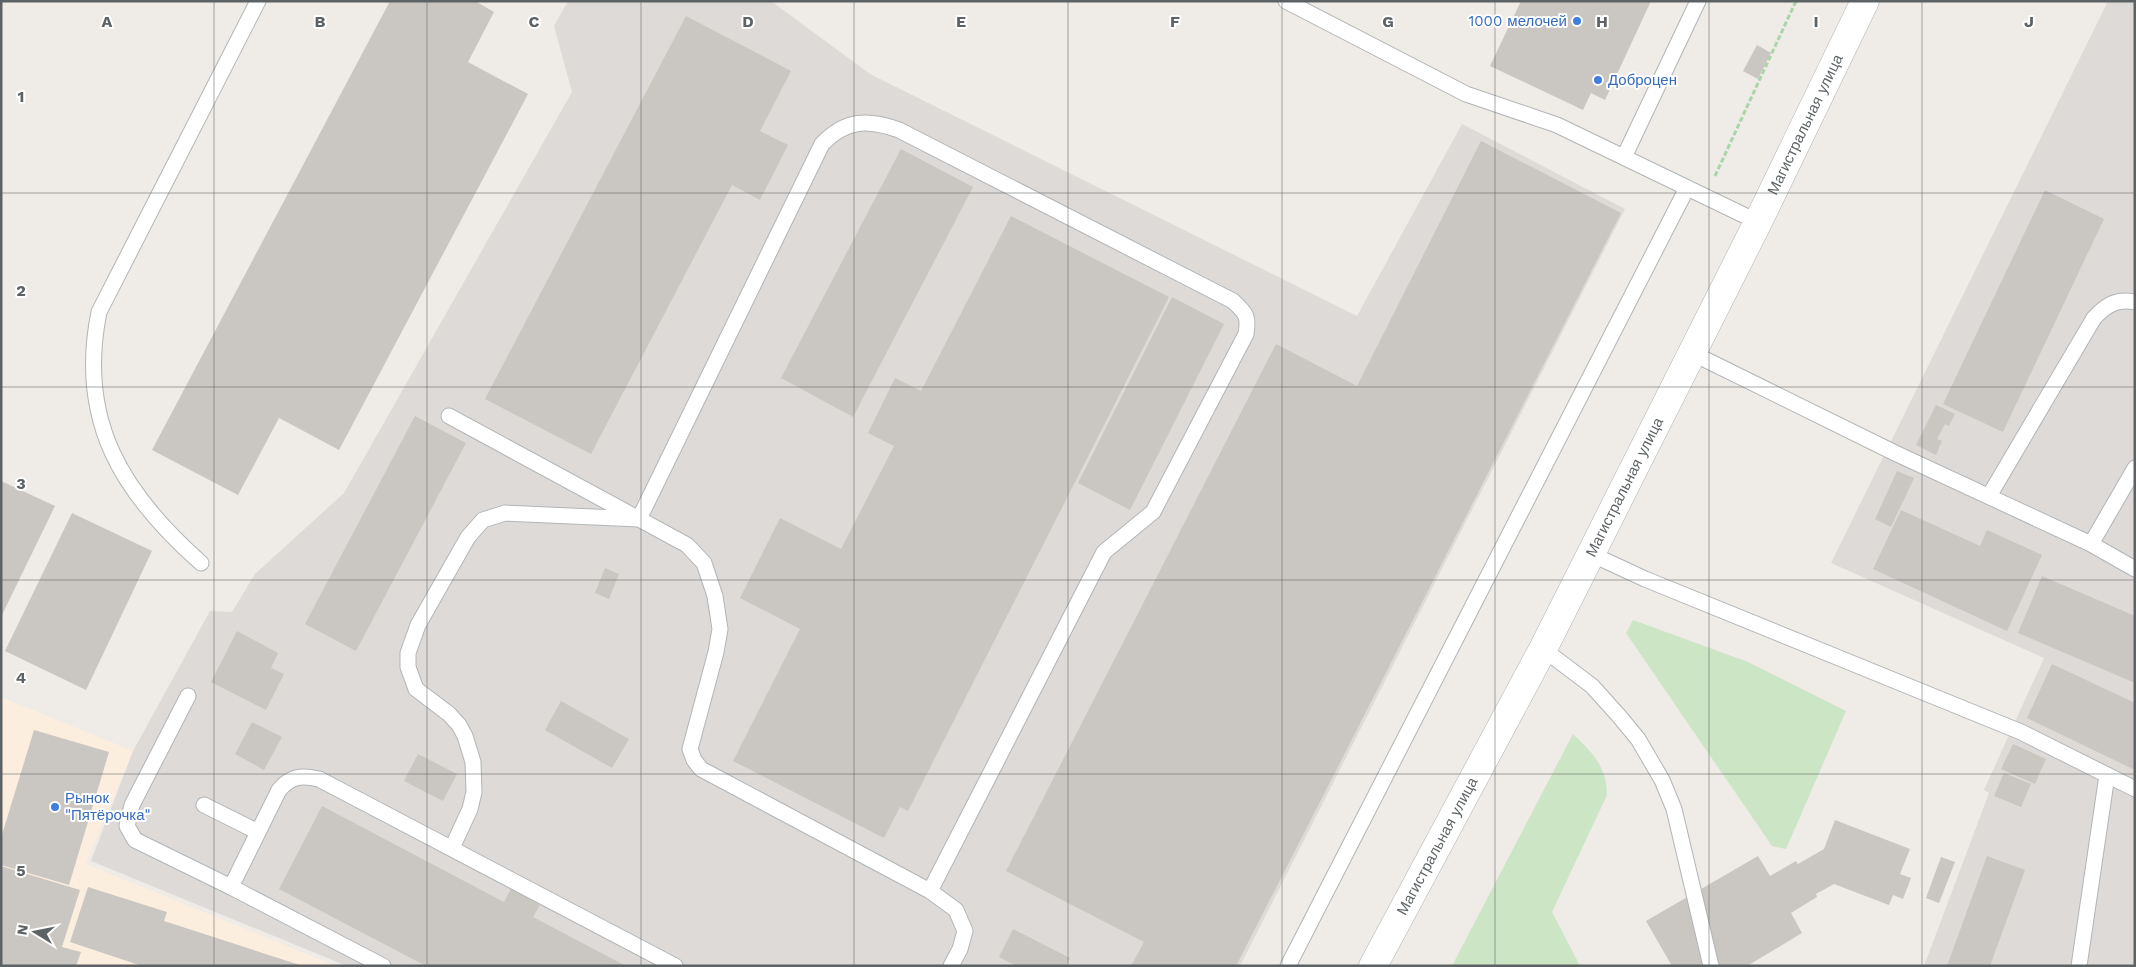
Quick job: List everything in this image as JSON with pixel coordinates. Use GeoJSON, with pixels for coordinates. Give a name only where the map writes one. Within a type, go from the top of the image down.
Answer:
{"type":"FeatureCollection","features":[{"type":"Feature","properties":{"kind":"main road","name":"Магистральная улица"},"geometry":{"type":"LineString","coordinates":[[1373,966],[1543,650],[1758,222],[1865,1]]}},
{"type":"Feature","properties":{"kind":"lane"},"geometry":{"type":"LineString","coordinates":[[201,563],[167,533],[125,478],[105,435],[95,400],[92,372],[94,339],[99,312],[258,1]]}},
{"type":"Feature","properties":{"kind":"lane"},"geometry":{"type":"LineString","coordinates":[[1286,1],[1466,94],[1557,125],[1758,222]]}},
{"type":"Feature","properties":{"kind":"lane"},"geometry":{"type":"LineString","coordinates":[[1624,157],[1698,1]]}},
{"type":"Feature","properties":{"kind":"lane"},"geometry":{"type":"LineString","coordinates":[[639,519],[822,144],[835,130],[868,122],[899,130],[1224,297],[1243,310],[1248,321],[1246,334],[1153,512],[1104,552],[930,891]]}},
{"type":"Feature","properties":{"kind":"lane"},"geometry":{"type":"LineString","coordinates":[[1288,966],[1688,188]]}},
{"type":"Feature","properties":{"kind":"lane"},"geometry":{"type":"LineString","coordinates":[[1989,496],[2094,318],[2105,306],[2116,301],[2135,302]]}},
{"type":"Feature","properties":{"kind":"lane"},"geometry":{"type":"LineString","coordinates":[[1692,353],[2092,544],[2135,569]]}},
{"type":"Feature","properties":{"kind":"lane"},"geometry":{"type":"LineString","coordinates":[[449,416],[687,545],[704,563],[715,596],[720,629],[716,652],[690,749],[694,760],[702,769],[930,891],[956,910],[965,930],[960,949],[951,966]]}},
{"type":"Feature","properties":{"kind":"lane"},"geometry":{"type":"LineString","coordinates":[[2092,544],[2135,468]]}},
{"type":"Feature","properties":{"kind":"lane"},"geometry":{"type":"LineString","coordinates":[[452,848],[470,809],[474,792],[473,762],[465,736],[459,725],[449,714],[416,689],[408,667],[408,654],[418,625],[468,536],[483,520],[504,513],[639,519]]}},
{"type":"Feature","properties":{"kind":"lane"},"geometry":{"type":"LineString","coordinates":[[1591,554],[1645,579],[2021,732],[2135,789]]}},
{"type":"Feature","properties":{"kind":"lane"},"geometry":{"type":"LineString","coordinates":[[1543,650],[1592,686],[1638,740],[1662,780],[1674,809],[1711,966]]}},
{"type":"Feature","properties":{"kind":"lane"},"geometry":{"type":"LineString","coordinates":[[188,696],[132,805],[127,826],[135,840],[231,887],[383,966]]}},
{"type":"Feature","properties":{"kind":"lane"},"geometry":{"type":"LineString","coordinates":[[2084,964],[2107,775]]}},
{"type":"Feature","properties":{"kind":"lane"},"geometry":{"type":"LineString","coordinates":[[231,887],[279,790],[286,781],[304,776],[319,779],[675,966]]}},
{"type":"Feature","properties":{"kind":"lane"},"geometry":{"type":"LineString","coordinates":[[204,804],[258,832]]}},
{"type":"Feature","properties":{"kind":"shaded area"},"geometry":{"type":"Polygon","coordinates":[[[568,1],[771,1],[870,74],[1357,316],[1462,124],[1625,209],[1240,966],[347,966],[91,861],[133,751],[210,611],[232,612],[255,574],[344,493],[572,92],[554,26],[568,1]]]}},
{"type":"Feature","properties":{"kind":"shaded area"},"geometry":{"type":"Polygon","coordinates":[[[2108,1],[2135,1],[2135,966],[1924,966],[1989,793],[1984,790],[2044,658],[1831,563],[2108,1]]]}},
{"type":"Feature","properties":{"kind":"shaded area","name":"Рынок \"Пятёрочка\""},"geometry":{"type":"Polygon","coordinates":[[[1,697],[133,751],[86,864],[336,966],[1,966],[1,697]]]}},
{"type":"Feature","properties":{"kind":"green space"},"geometry":{"type":"Polygon","coordinates":[[[1633,620],[1748,662],[1846,711],[1786,849],[1772,846],[1626,633],[1633,620]]]}},
{"type":"Feature","properties":{"kind":"green space"},"geometry":{"type":"Polygon","coordinates":[[[1573,734],[1592,754],[1601,768],[1607,795],[1552,912],[1580,966],[1452,966],[1573,734]]]}},
{"type":"Feature","properties":{"kind":"building"},"geometry":{"type":"Polygon","coordinates":[[[390,1],[475,1],[494,12],[468,62],[528,94],[339,450],[279,418],[238,495],[152,450],[390,1]]]}},
{"type":"Feature","properties":{"kind":"building"},"geometry":{"type":"Polygon","coordinates":[[[1521,1],[1651,1],[1605,100],[1591,93],[1583,110],[1490,66],[1521,1]]]}},
{"type":"Feature","properties":{"kind":"building"},"geometry":{"type":"Polygon","coordinates":[[[686,16],[791,71],[760,131],[788,145],[760,200],[732,185],[591,454],[485,399],[686,16]]]}},
{"type":"Feature","properties":{"kind":"building"},"geometry":{"type":"Polygon","coordinates":[[[1757,45],[1771,53],[1758,79],[1743,71],[1757,45]]]}},
{"type":"Feature","properties":{"kind":"building"},"geometry":{"type":"Polygon","coordinates":[[[1481,141],[1621,213],[1236,966],[1131,966],[1144,942],[1006,871],[1276,344],[1357,386],[1481,141]]]}},
{"type":"Feature","properties":{"kind":"building"},"geometry":{"type":"Polygon","coordinates":[[[901,149],[973,187],[853,417],[781,378],[901,149]]]}},
{"type":"Feature","properties":{"kind":"building"},"geometry":{"type":"Polygon","coordinates":[[[2045,190],[2104,219],[2003,432],[1943,404],[2045,190]]]}},
{"type":"Feature","properties":{"kind":"building"},"geometry":{"type":"Polygon","coordinates":[[[1011,216],[1169,297],[908,811],[900,807],[884,838],[733,761],[800,629],[740,598],[780,518],[841,549],[894,446],[868,433],[895,378],[921,391],[1011,216]]]}},
{"type":"Feature","properties":{"kind":"building"},"geometry":{"type":"Polygon","coordinates":[[[1172,297],[1224,324],[1130,510],[1078,483],[1172,297]]]}},
{"type":"Feature","properties":{"kind":"building"},"geometry":{"type":"Polygon","coordinates":[[[1936,405],[1955,414],[1949,426],[1945,424],[1937,439],[1942,441],[1936,455],[1916,445],[1936,405]]]}},
{"type":"Feature","properties":{"kind":"building"},"geometry":{"type":"Polygon","coordinates":[[[415,416],[466,443],[356,651],[305,624],[415,416]]]}},
{"type":"Feature","properties":{"kind":"building"},"geometry":{"type":"Polygon","coordinates":[[[1897,471],[1914,478],[1891,527],[1875,519],[1897,471]]]}},
{"type":"Feature","properties":{"kind":"building"},"geometry":{"type":"Polygon","coordinates":[[[1,481],[55,506],[1,617],[1,481]]]}},
{"type":"Feature","properties":{"kind":"building"},"geometry":{"type":"Polygon","coordinates":[[[1901,510],[1980,546],[1987,530],[2042,555],[2007,631],[1873,569],[1901,510]]]}},
{"type":"Feature","properties":{"kind":"building"},"geometry":{"type":"Polygon","coordinates":[[[72,513],[152,551],[86,690],[5,651],[72,513]]]}},
{"type":"Feature","properties":{"kind":"building"},"geometry":{"type":"Polygon","coordinates":[[[605,568],[619,574],[609,599],[595,593],[605,568]]]}},
{"type":"Feature","properties":{"kind":"building"},"geometry":{"type":"Polygon","coordinates":[[[2042,576],[2135,616],[2135,683],[2018,633],[2042,576]]]}},
{"type":"Feature","properties":{"kind":"building"},"geometry":{"type":"Polygon","coordinates":[[[237,631],[278,653],[271,668],[284,674],[266,710],[211,682],[237,631]]]}},
{"type":"Feature","properties":{"kind":"building"},"geometry":{"type":"Polygon","coordinates":[[[2052,664],[2135,703],[2135,770],[2027,718],[2052,664]]]}},
{"type":"Feature","properties":{"kind":"building"},"geometry":{"type":"Polygon","coordinates":[[[561,701],[629,739],[612,768],[545,730],[561,701]]]}},
{"type":"Feature","properties":{"kind":"building"},"geometry":{"type":"Polygon","coordinates":[[[252,722],[282,737],[264,770],[235,754],[252,722]]]}},
{"type":"Feature","properties":{"kind":"building"},"geometry":{"type":"Polygon","coordinates":[[[34,730],[109,752],[69,885],[1,865],[1,838],[34,730]]]}},
{"type":"Feature","properties":{"kind":"building"},"geometry":{"type":"Polygon","coordinates":[[[2013,744],[2046,759],[2035,784],[2001,769],[2013,744]]]}},
{"type":"Feature","properties":{"kind":"building"},"geometry":{"type":"Polygon","coordinates":[[[418,754],[457,774],[443,801],[404,781],[418,754]]]}},
{"type":"Feature","properties":{"kind":"building"},"geometry":{"type":"Polygon","coordinates":[[[2004,773],[2031,784],[2021,807],[1994,796],[2004,773]]]}},
{"type":"Feature","properties":{"kind":"building"},"geometry":{"type":"Polygon","coordinates":[[[322,806],[504,902],[511,889],[540,905],[533,917],[626,966],[426,966],[279,889],[322,806]]]}},
{"type":"Feature","properties":{"kind":"building"},"geometry":{"type":"Polygon","coordinates":[[[1835,820],[1910,849],[1900,874],[1911,878],[1903,899],[1893,895],[1889,905],[1834,884],[1816,894],[1817,897],[1791,913],[1802,933],[1747,966],[1672,966],[1646,921],[1758,856],[1770,876],[1796,861],[1798,864],[1824,849],[1835,820]]]}},
{"type":"Feature","properties":{"kind":"building"},"geometry":{"type":"Polygon","coordinates":[[[1987,856],[2025,870],[1990,966],[1947,966],[1987,856]]]}},
{"type":"Feature","properties":{"kind":"building"},"geometry":{"type":"Polygon","coordinates":[[[1941,857],[1955,862],[1939,903],[1926,898],[1941,857]]]}},
{"type":"Feature","properties":{"kind":"building"},"geometry":{"type":"Polygon","coordinates":[[[1,866],[80,890],[62,947],[81,952],[76,966],[1,966],[1,866]]]}},
{"type":"Feature","properties":{"kind":"building"},"geometry":{"type":"Polygon","coordinates":[[[88,887],[167,912],[164,921],[303,966],[142,966],[70,942],[88,887]]]}},
{"type":"Feature","properties":{"kind":"building"},"geometry":{"type":"Polygon","coordinates":[[[1013,929],[1070,958],[1066,966],[1016,966],[999,957],[1013,929]]]}},
{"type":"Feature","properties":{"kind":"place","name":"1000 мелочей"},"geometry":{"type":"Point","coordinates":[1577,21]}},
{"type":"Feature","properties":{"kind":"place","name":"Доброцен"},"geometry":{"type":"Point","coordinates":[1598,80]}},
{"type":"Feature","properties":{"kind":"place","name":"Рынок \"Пятёрочка\""},"geometry":{"type":"Point","coordinates":[55,807]}}]}
